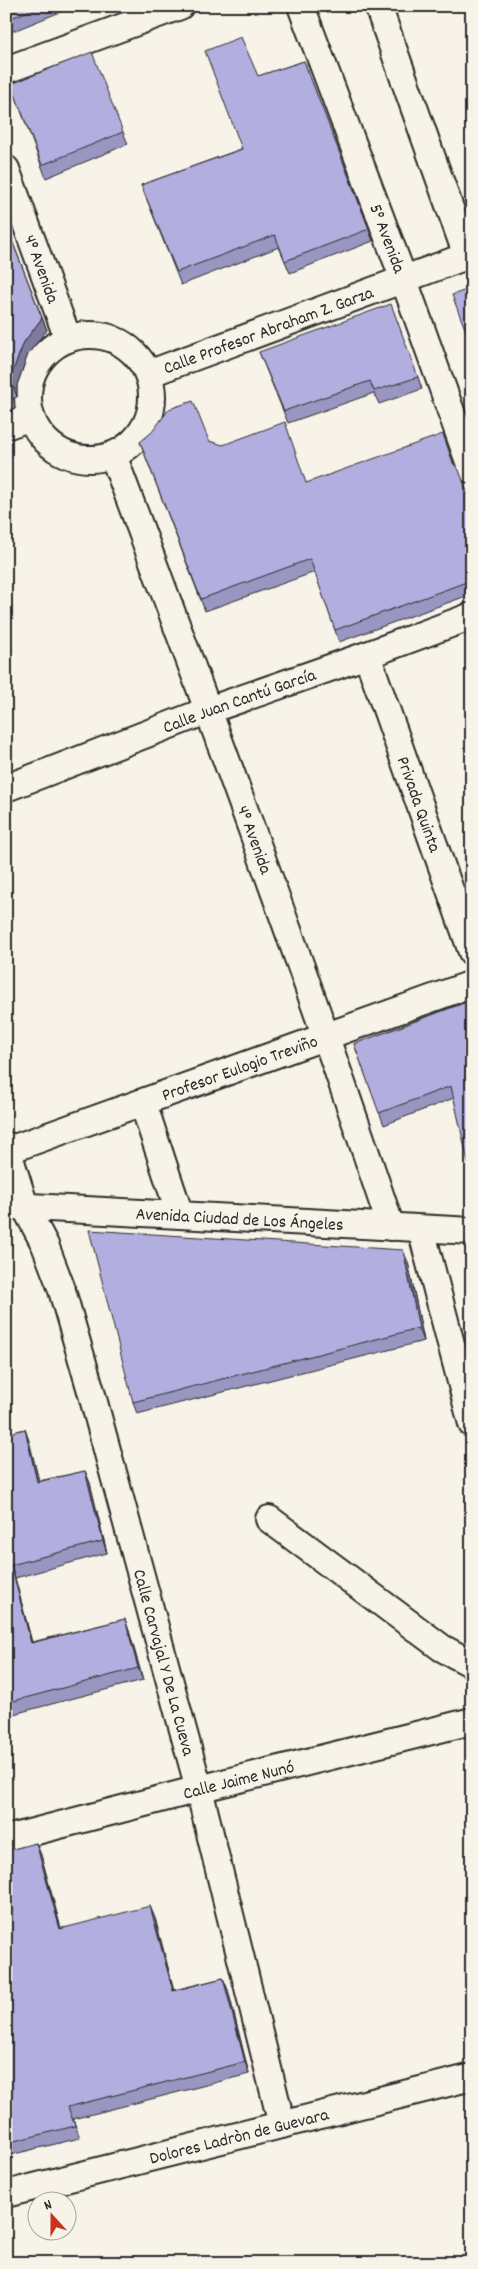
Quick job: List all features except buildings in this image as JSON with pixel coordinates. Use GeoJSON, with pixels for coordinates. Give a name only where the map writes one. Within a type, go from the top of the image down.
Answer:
{"type":"FeatureCollection","features":[{"type":"Feature","properties":{"kind":"street"},"geometry":{"type":"LineString","coordinates":[[6,70],[180,6]]}},
{"type":"Feature","properties":{"kind":"street","name":"5° Avenida"},"geometry":{"type":"LineString","coordinates":[[302,6],[404,280],[472,470]]}},
{"type":"Feature","properties":{"kind":"street"},"geometry":{"type":"LineString","coordinates":[[378,6],[469,255]]}},
{"type":"Feature","properties":{"kind":"street","name":"4° Avenida"},"geometry":{"type":"LineString","coordinates":[[6,169],[68,339]]}},
{"type":"Feature","properties":{"kind":"street","name":"Calle Profesor Abraham Z. Garza"},"geometry":{"type":"LineString","coordinates":[[148,374],[469,255]]}},
{"type":"Feature","properties":{"kind":"street"},"geometry":{"type":"LineString","coordinates":[[83,335],[103,336],[122,344],[138,357],[148,374],[152,393],[150,412],[143,430],[130,445],[113,455],[93,459],[73,457],[55,449],[40,435],[30,417],[27,395],[32,373],[45,354],[68,339],[83,335]]}},
{"type":"Feature","properties":{"kind":"street"},"geometry":{"type":"LineString","coordinates":[[6,426],[30,417]]}},
{"type":"Feature","properties":{"kind":"street","name":"4° Avenida"},"geometry":{"type":"LineString","coordinates":[[113,455],[209,710],[327,1037],[390,1227]]}},
{"type":"Feature","properties":{"kind":"street","name":"Calle Juan Cantú García"},"geometry":{"type":"LineString","coordinates":[[6,788],[209,710],[367,656],[472,616]]}},
{"type":"Feature","properties":{"kind":"street","name":"Privada Quinta"},"geometry":{"type":"LineString","coordinates":[[367,656],[472,952]]}},
{"type":"Feature","properties":{"kind":"street","name":"Profesor Eulogio Treviño"},"geometry":{"type":"LineString","coordinates":[[7,1149],[472,984]]}},
{"type":"Feature","properties":{"kind":"street"},"geometry":{"type":"LineString","coordinates":[[143,1102],[180,1215]]}},
{"type":"Feature","properties":{"kind":"street","name":"Calle Carvajal Y De La Cueva"},"geometry":{"type":"LineString","coordinates":[[7,1149],[16,1207],[45,1245],[92,1391],[199,1788],[282,2125]]}},
{"type":"Feature","properties":{"kind":"street","name":"Avenida Ciudad de Los Ángeles"},"geometry":{"type":"LineString","coordinates":[[16,1207],[472,1232]]}},
{"type":"Feature","properties":{"kind":"street"},"geometry":{"type":"LineString","coordinates":[[421,1229],[472,1424]]}},
{"type":"Feature","properties":{"kind":"street"},"geometry":{"type":"LineString","coordinates":[[269,1519],[442,1648],[472,1664]]}},
{"type":"Feature","properties":{"kind":"street","name":"Calle Jaime Nunó"},"geometry":{"type":"LineString","coordinates":[[6,1839],[199,1788],[472,1721]]}},
{"type":"Feature","properties":{"kind":"street","name":"Dolores Ladròn de Guevara"},"geometry":{"type":"LineString","coordinates":[[6,2194],[472,2077]]}}]}
